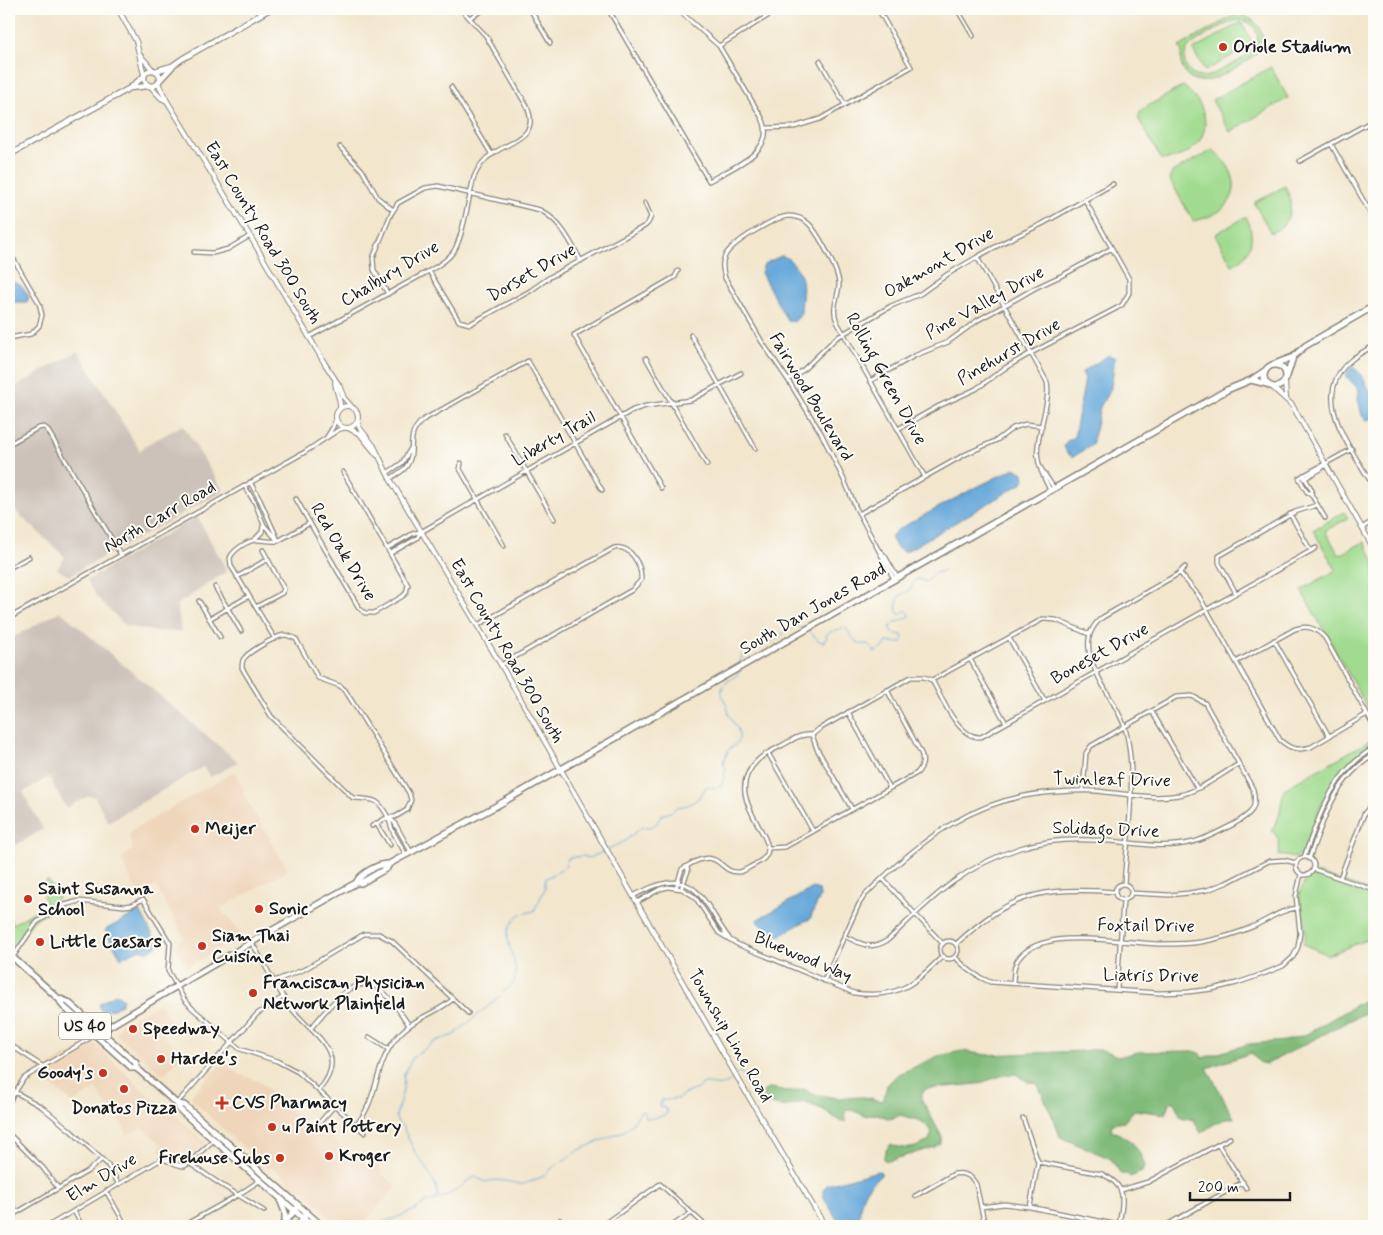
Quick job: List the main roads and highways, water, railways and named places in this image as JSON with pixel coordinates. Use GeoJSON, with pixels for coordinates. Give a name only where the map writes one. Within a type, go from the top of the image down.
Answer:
{"type":"FeatureCollection","features":[{"type":"Feature","properties":{"kind":"main road"},"geometry":{"type":"LineString","coordinates":[[130,88],[149,86],[159,82],[172,66],[182,58],[270,9]]}},
{"type":"Feature","properties":{"kind":"main road"},"geometry":{"type":"LineString","coordinates":[[9,155],[130,88],[148,71],[172,66]]}},
{"type":"Feature","properties":{"kind":"main road"},"geometry":{"type":"LineString","coordinates":[[154,71],[159,75],[159,82]]}},
{"type":"Feature","properties":{"kind":"main road"},"geometry":{"type":"LineString","coordinates":[[144,76],[144,82],[149,86]]}},
{"type":"Feature","properties":{"kind":"main road"},"geometry":{"type":"LineString","coordinates":[[1270,386],[1264,377],[1266,370],[1272,365],[1293,357],[1305,346],[1374,306]]}},
{"type":"Feature","properties":{"kind":"main road"},"geometry":{"type":"LineString","coordinates":[[1251,380],[1278,387],[1286,379],[1293,357]]}},
{"type":"Feature","properties":{"kind":"main road"},"geometry":{"type":"LineString","coordinates":[[1272,365],[1277,364],[1283,368],[1286,379]]}},
{"type":"Feature","properties":{"kind":"main road","name":"South Dan Jones Road"},"geometry":{"type":"LineString","coordinates":[[95,1035],[176,986],[356,883],[358,878],[364,874],[384,863],[389,864],[560,769],[1227,390],[1251,380],[1266,370]]}},
{"type":"Feature","properties":{"kind":"main road","name":"US 40"},"geometry":{"type":"LineString","coordinates":[[11,956],[59,999],[63,1006],[95,1035],[177,1104],[180,1110],[294,1212],[322,1226]]}},
{"type":"Feature","properties":{"kind":"main road","name":"US 40"},"geometry":{"type":"LineString","coordinates":[[59,999],[68,1002],[136,1063],[136,1068]]}},
{"type":"Feature","properties":{"kind":"main road","name":"US 40"},"geometry":{"type":"LineString","coordinates":[[177,1104],[184,1105],[298,1206],[312,1226]]}},
{"type":"Feature","properties":{"kind":"main road"},"geometry":{"type":"LineString","coordinates":[[278,1198],[284,1209],[284,1224]]}},
{"type":"Feature","properties":{"kind":"main road"},"geometry":{"type":"LineString","coordinates":[[284,1224],[298,1206]]}},
{"type":"Feature","properties":{"kind":"main road"},"geometry":{"type":"LineString","coordinates":[[298,1226],[305,1217]]}},
{"type":"Feature","properties":{"kind":"water"},"geometry":{"type":"Polygon","coordinates":[[[781,256],[788,258],[799,272],[802,280],[801,313],[793,322],[787,320],[761,273],[764,264],[781,256]]]}},
{"type":"Feature","properties":{"kind":"water"},"geometry":{"type":"Polygon","coordinates":[[[9,281],[19,284],[23,288],[29,297],[27,302],[9,302],[9,281]]]}},
{"type":"Feature","properties":{"kind":"water"},"geometry":{"type":"Polygon","coordinates":[[[1109,355],[1115,358],[1111,388],[1100,407],[1092,445],[1073,457],[1067,453],[1064,446],[1067,441],[1074,438],[1085,379],[1082,372],[1109,355]]]}},
{"type":"Feature","properties":{"kind":"water"},"geometry":{"type":"Polygon","coordinates":[[[1352,367],[1362,376],[1371,392],[1374,403],[1374,418],[1367,420],[1362,416],[1358,399],[1359,390],[1346,376],[1352,367]]]}},
{"type":"Feature","properties":{"kind":"water"},"geometry":{"type":"Polygon","coordinates":[[[1015,468],[1023,473],[1024,479],[1021,484],[905,552],[899,550],[894,544],[891,536],[897,530],[1015,468]]]}},
{"type":"Feature","properties":{"kind":"water"},"geometry":{"type":"Polygon","coordinates":[[[813,888],[819,890],[820,897],[810,919],[779,936],[758,923],[758,919],[813,888]]]}},
{"type":"Feature","properties":{"kind":"water"},"geometry":{"type":"Polygon","coordinates":[[[140,911],[158,945],[148,952],[140,949],[121,958],[105,930],[140,911]]]}},
{"type":"Feature","properties":{"kind":"water"},"geometry":{"type":"Polygon","coordinates":[[[115,994],[123,999],[121,1004],[114,1009],[101,1010],[99,1008],[100,1003],[115,994]]]}},
{"type":"Feature","properties":{"kind":"water"},"geometry":{"type":"Polygon","coordinates":[[[878,1171],[881,1172],[881,1175],[869,1186],[862,1200],[860,1211],[861,1226],[841,1226],[823,1196],[823,1190],[827,1185],[878,1171]]]}},
{"type":"Feature","properties":{"kind":"waterway"},"geometry":{"type":"LineString","coordinates":[[808,630],[819,641],[823,642],[827,634],[840,629],[847,629],[855,641],[861,644],[868,644],[875,652],[883,648],[887,642],[901,643],[902,635],[892,633],[890,628],[894,623],[909,617],[910,614],[906,610],[901,614],[898,613],[896,608],[899,596],[910,590],[916,579],[926,582],[935,573],[944,571]]}},
{"type":"Feature","properties":{"kind":"waterway"},"geometry":{"type":"LineString","coordinates":[[739,666],[742,656],[779,637],[792,628],[804,628]]}},
{"type":"Feature","properties":{"kind":"waterway"},"geometry":{"type":"LineString","coordinates":[[608,849],[625,841],[642,827],[654,825],[661,815],[671,812],[677,807],[688,805],[699,798],[706,787],[715,788],[722,785],[726,769],[723,762],[729,749],[735,745],[739,737],[739,733],[729,715],[722,688],[738,674],[739,670]]}},
{"type":"Feature","properties":{"kind":"waterway"},"geometry":{"type":"LineString","coordinates":[[503,992],[512,985],[515,978],[515,965],[509,945],[508,932],[518,915],[534,911],[545,889],[545,879],[565,867],[568,858],[583,856],[589,858],[605,851]]}},
{"type":"Feature","properties":{"kind":"waterway"},"geometry":{"type":"LineString","coordinates":[[438,1197],[436,1186],[426,1167],[416,1154],[402,1126],[397,1122],[396,1116],[403,1090],[404,1074],[413,1057],[436,1041],[454,1035],[500,996]]}},
{"type":"Feature","properties":{"kind":"waterway"},"geometry":{"type":"LineString","coordinates":[[371,1226],[388,1221],[415,1210],[424,1203],[446,1196],[475,1177],[486,1182],[499,1180],[520,1184],[543,1177],[548,1171],[579,1150],[624,1131],[633,1123],[640,1112],[643,1111],[647,1119],[663,1116],[667,1113],[666,1109],[660,1106],[661,1100],[678,1099],[684,1094],[699,1088],[702,1084],[719,1085],[728,1083],[740,1072],[744,1075]]}},
{"type":"Feature","properties":{"kind":"place","name":"Oriole Stadium"},"geometry":{"type":"Point","coordinates":[1223,47]}},
{"type":"Feature","properties":{"kind":"place","name":"Meijer"},"geometry":{"type":"Point","coordinates":[195,829]}},
{"type":"Feature","properties":{"kind":"place","name":"Saint Susanna School"},"geometry":{"type":"Point","coordinates":[28,899]}},
{"type":"Feature","properties":{"kind":"place","name":"Sonic"},"geometry":{"type":"Point","coordinates":[259,909]}},
{"type":"Feature","properties":{"kind":"place","name":"Little Caesars"},"geometry":{"type":"Point","coordinates":[40,942]}},
{"type":"Feature","properties":{"kind":"place","name":"Siam Thai Cuisine"},"geometry":{"type":"Point","coordinates":[202,946]}},
{"type":"Feature","properties":{"kind":"place","name":"Franciscan Physician Network Plainfield"},"geometry":{"type":"Point","coordinates":[253,993]}},
{"type":"Feature","properties":{"kind":"place","name":"Speedway"},"geometry":{"type":"Point","coordinates":[133,1029]}},
{"type":"Feature","properties":{"kind":"place","name":"Hardee's"},"geometry":{"type":"Point","coordinates":[161,1059]}},
{"type":"Feature","properties":{"kind":"place","name":"Goody's"},"geometry":{"type":"Point","coordinates":[103,1073]}},
{"type":"Feature","properties":{"kind":"place","name":"Donatos Pizza"},"geometry":{"type":"Point","coordinates":[124,1089]}},
{"type":"Feature","properties":{"kind":"place","name":"CVS Pharmacy"},"geometry":{"type":"Point","coordinates":[222,1103]}},
{"type":"Feature","properties":{"kind":"place","name":"u Paint Pottery"},"geometry":{"type":"Point","coordinates":[272,1127]}},
{"type":"Feature","properties":{"kind":"place","name":"Kroger"},"geometry":{"type":"Point","coordinates":[329,1156]}},
{"type":"Feature","properties":{"kind":"place","name":"Firehouse Subs"},"geometry":{"type":"Point","coordinates":[280,1158]}}]}
